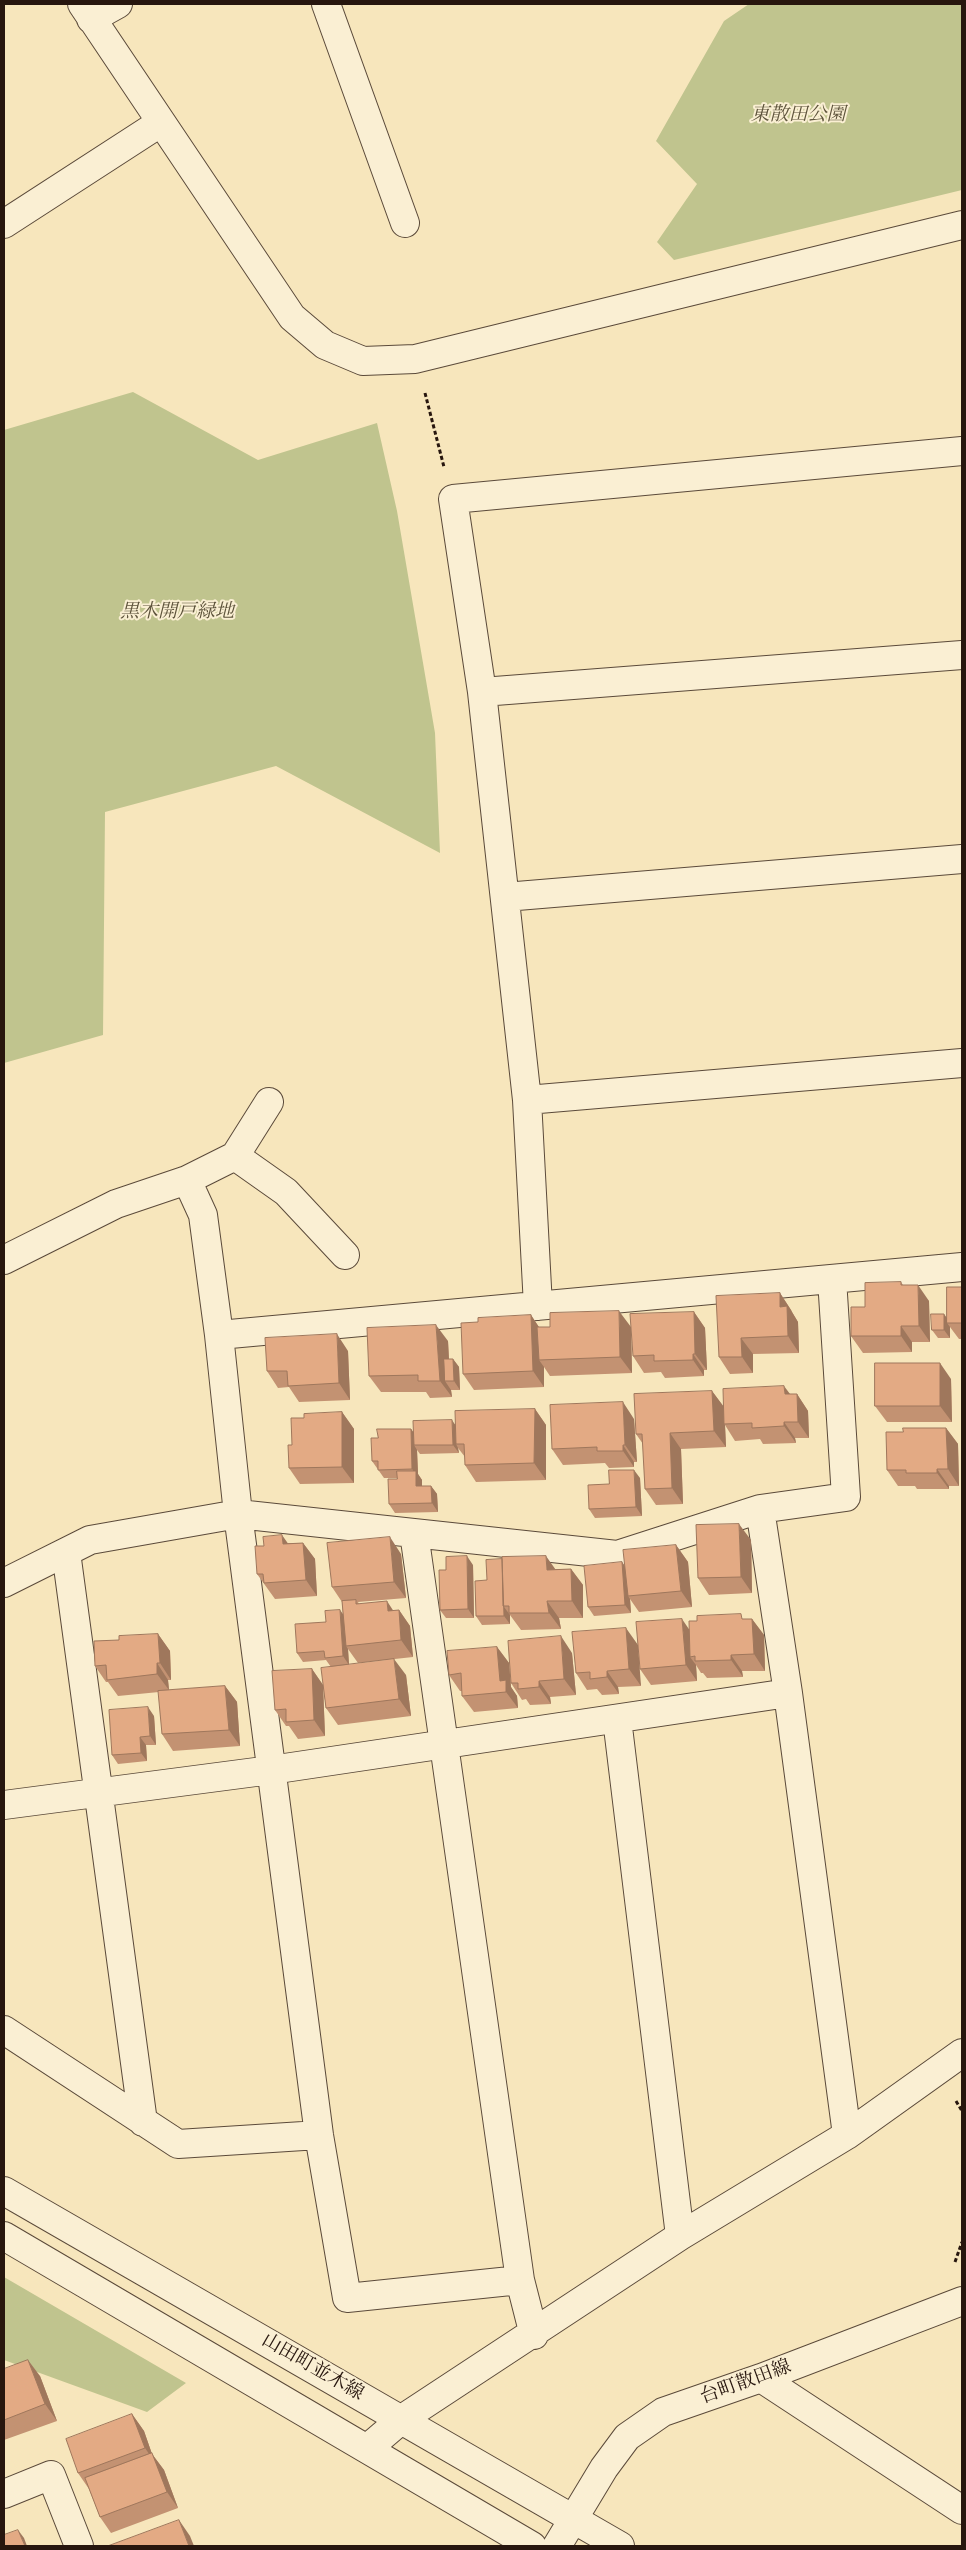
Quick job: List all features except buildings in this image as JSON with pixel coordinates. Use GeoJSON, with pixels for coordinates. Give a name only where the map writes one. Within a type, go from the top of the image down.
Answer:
{"type":"FeatureCollection","features":[{"type":"Feature","properties":{"kind":"street"},"geometry":{"type":"LineString","coordinates":[[118,4],[86,11],[292,317],[325,346],[363,361],[415,359],[962,225]]}},
{"type":"Feature","properties":{"kind":"street"},"geometry":{"type":"LineString","coordinates":[[326,4],[405,223]]}},
{"type":"Feature","properties":{"kind":"street"},"geometry":{"type":"LineString","coordinates":[[4,224],[160,123]]}},
{"type":"Feature","properties":{"kind":"street"},"geometry":{"type":"LineString","coordinates":[[538,1306],[527,1100],[482,692],[453,500],[962,451]]}},
{"type":"Feature","properties":{"kind":"street"},"geometry":{"type":"LineString","coordinates":[[482,692],[962,655]]}},
{"type":"Feature","properties":{"kind":"street"},"geometry":{"type":"LineString","coordinates":[[505,897],[962,859]]}},
{"type":"Feature","properties":{"kind":"street"},"geometry":{"type":"LineString","coordinates":[[527,1100],[962,1063]]}},
{"type":"Feature","properties":{"kind":"street"},"geometry":{"type":"LineString","coordinates":[[4,1260],[116,1204],[187,1180],[235,1156],[269,1102]]}},
{"type":"Feature","properties":{"kind":"street"},"geometry":{"type":"LineString","coordinates":[[235,1156],[286,1192],[345,1255]]}},
{"type":"Feature","properties":{"kind":"street"},"geometry":{"type":"LineString","coordinates":[[187,1180],[203,1214],[219,1336],[238,1514],[319,2134],[347,2298],[520,2280]]}},
{"type":"Feature","properties":{"kind":"street"},"geometry":{"type":"LineString","coordinates":[[219,1336],[962,1267]]}},
{"type":"Feature","properties":{"kind":"street"},"geometry":{"type":"LineString","coordinates":[[4,1582],[90,1540],[238,1514],[617,1555],[760,1509],[846,1497],[832,1279]]}},
{"type":"Feature","properties":{"kind":"street"},"geometry":{"type":"LineString","coordinates":[[760,1509],[788,1693],[848,2134]]}},
{"type":"Feature","properties":{"kind":"street"},"geometry":{"type":"LineString","coordinates":[[414,1533],[442,1745],[520,2280],[534,2335]]}},
{"type":"Feature","properties":{"kind":"street"},"geometry":{"type":"LineString","coordinates":[[66,1552],[143,2122]]}},
{"type":"Feature","properties":{"kind":"street"},"geometry":{"type":"LineString","coordinates":[[4,1805],[271,1770],[788,1693]]}},
{"type":"Feature","properties":{"kind":"street"},"geometry":{"type":"LineString","coordinates":[[617,1719],[680,2236]]}},
{"type":"Feature","properties":{"kind":"street"},"geometry":{"type":"LineString","coordinates":[[4,2030],[178,2144],[319,2134]]}},
{"type":"Feature","properties":{"kind":"street"},"geometry":{"type":"LineString","coordinates":[[368,2448],[402,2419],[534,2335],[680,2236],[848,2134],[962,2053]]}},
{"type":"Feature","properties":{"kind":"street","name":"山田町並木線"},"geometry":{"type":"LineString","coordinates":[[4,2191],[620,2546]]}},
{"type":"Feature","properties":{"kind":"street"},"geometry":{"type":"LineString","coordinates":[[4,2236],[532,2546]]}},
{"type":"Feature","properties":{"kind":"street","name":"台町散田線"},"geometry":{"type":"LineString","coordinates":[[557,2546],[604,2468],[627,2436],[663,2412],[761,2378],[962,2301]]}},
{"type":"Feature","properties":{"kind":"street"},"geometry":{"type":"LineString","coordinates":[[761,2378],[962,2510]]}},
{"type":"Feature","properties":{"kind":"street"},"geometry":{"type":"LineString","coordinates":[[4,2494],[51,2475],[80,2546]]}},
{"type":"Feature","properties":{"kind":"path"},"geometry":{"type":"LineString","coordinates":[[415,359],[453,500]]}},
{"type":"Feature","properties":{"kind":"path"},"geometry":{"type":"LineString","coordinates":[[955,2262],[962,2242]]}},
{"type":"Feature","properties":{"kind":"green space","name":"東散田公園"},"geometry":{"type":"Polygon","coordinates":[[[749,4],[962,4],[962,190],[674,260],[657,242],[697,184],[656,141],[724,21],[749,4]]]}},
{"type":"Feature","properties":{"kind":"green space","name":"黒木開戸緑地"},"geometry":{"type":"Polygon","coordinates":[[[133,392],[258,460],[377,423],[397,511],[435,733],[440,853],[276,766],[105,812],[103,1035],[4,1063],[4,430],[133,392]]]}},
{"type":"Feature","properties":{"kind":"green space"},"geometry":{"type":"Polygon","coordinates":[[[4,2277],[186,2383],[147,2412],[4,2360],[4,2277]]]}}]}
